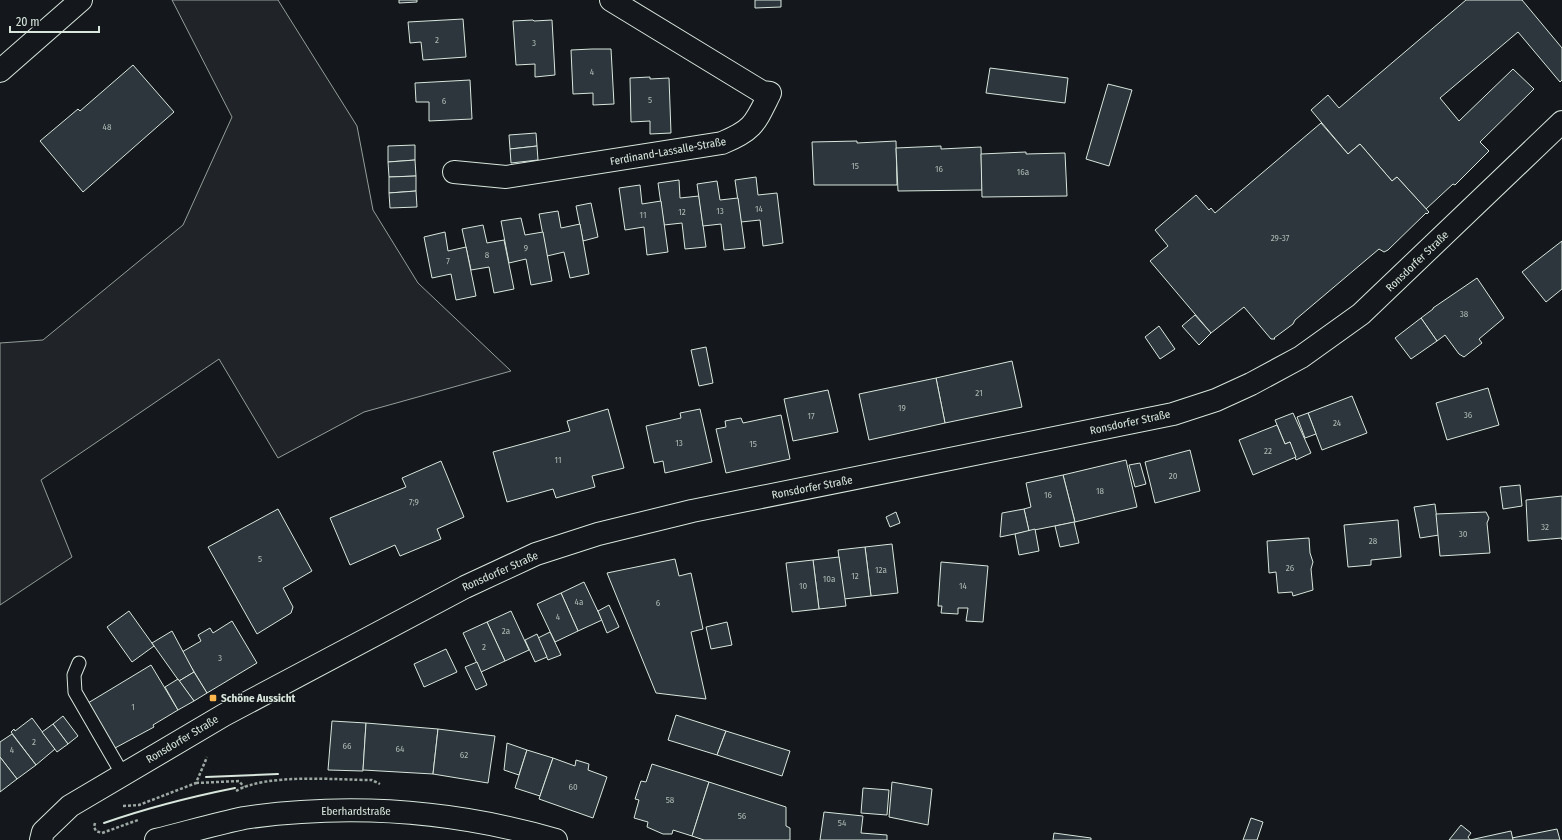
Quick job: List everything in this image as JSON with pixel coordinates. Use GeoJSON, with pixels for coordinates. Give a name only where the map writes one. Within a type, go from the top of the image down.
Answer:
{"type":"FeatureCollection","features":[{"type":"Feature","properties":{"kind":"main road"},"geometry":{"type":"LineString","coordinates":[[0,71],[81,0]]}},
{"type":"Feature","properties":{"kind":"main road","name":"Ferdinand-Lassalle-Straße"},"geometry":{"type":"LineString","coordinates":[[454,172],[506,178],[722,143],[740,136],[755,123],[770,94],[762,92],[611,0]]}},
{"type":"Feature","properties":{"kind":"main road","name":"Ronsdorfer Straße"},"geometry":{"type":"LineString","coordinates":[[41,840],[43,832],[70,806],[224,715],[465,587],[536,554],[598,534],[692,511],[1172,414],[1216,400],[1301,357],[1361,314],[1562,122]]}},
{"type":"Feature","properties":{"kind":"main road","name":"Eberhardstraße"},"geometry":{"type":"LineString","coordinates":[[156,840],[245,818],[339,809],[384,810],[445,816],[516,829],[556,840]]}},
{"type":"Feature","properties":{"kind":"lane"},"geometry":{"type":"LineString","coordinates":[[79,663],[74,675],[75,692],[123,775]]}},
{"type":"Feature","properties":{"kind":"path"},"geometry":{"type":"LineString","coordinates":[[196,783],[239,781],[244,786]]}},
{"type":"Feature","properties":{"kind":"shaded area"},"geometry":{"type":"Polygon","coordinates":[[[172,0],[278,0],[357,126],[373,210],[418,283],[511,371],[364,412],[278,458],[219,359],[41,480],[72,557],[0,605],[0,343],[43,340],[183,225],[232,117],[172,0]]]}},
{"type":"Feature","properties":{"kind":"building"},"geometry":{"type":"Polygon","coordinates":[[[399,0],[417,0],[417,2],[399,3],[399,0]]]}},
{"type":"Feature","properties":{"kind":"building"},"geometry":{"type":"Polygon","coordinates":[[[755,0],[781,0],[781,7],[755,8],[755,0]]]}},
{"type":"Feature","properties":{"kind":"building"},"geometry":{"type":"Polygon","coordinates":[[[1466,0],[1522,0],[1562,48],[1562,80],[1560,82],[1518,32],[1440,98],[1459,121],[1513,69],[1534,89],[1480,142],[1489,151],[1455,185],[1453,184],[1426,209],[1397,177],[1392,181],[1360,144],[1348,154],[1311,110],[1328,95],[1339,108],[1466,0]]]}},
{"type":"Feature","properties":{"kind":"building"},"geometry":{"type":"Polygon","coordinates":[[[463,19],[466,57],[423,60],[421,42],[410,43],[408,22],[463,19]]]}},
{"type":"Feature","properties":{"kind":"building"},"geometry":{"type":"Polygon","coordinates":[[[552,20],[555,75],[535,77],[535,64],[516,65],[513,21],[552,20]]]}},
{"type":"Feature","properties":{"kind":"building"},"geometry":{"type":"Polygon","coordinates":[[[611,49],[614,104],[593,105],[593,93],[573,94],[571,50],[611,49]]]}},
{"type":"Feature","properties":{"kind":"building"},"geometry":{"type":"Polygon","coordinates":[[[133,65],[174,112],[83,192],[40,141],[78,109],[80,111],[133,65]]]}},
{"type":"Feature","properties":{"kind":"building"},"geometry":{"type":"Polygon","coordinates":[[[990,68],[1068,78],[1065,103],[986,93],[990,68]]]}},
{"type":"Feature","properties":{"kind":"building"},"geometry":{"type":"Polygon","coordinates":[[[650,77],[650,79],[669,78],[671,133],[650,134],[650,121],[631,122],[630,78],[650,77]]]}},
{"type":"Feature","properties":{"kind":"building"},"geometry":{"type":"Polygon","coordinates":[[[470,80],[472,119],[429,121],[429,102],[416,102],[415,83],[470,80]]]}},
{"type":"Feature","properties":{"kind":"building"},"geometry":{"type":"Polygon","coordinates":[[[1108,84],[1132,90],[1109,166],[1086,159],[1108,84]]]}},
{"type":"Feature","properties":{"kind":"building"},"geometry":{"type":"Polygon","coordinates":[[[1321,123],[1348,154],[1360,144],[1392,181],[1397,177],[1429,212],[1427,214],[1426,213],[1388,250],[1384,252],[1379,249],[1295,320],[1293,324],[1274,338],[1275,339],[1271,339],[1244,307],[1211,333],[1150,261],[1168,246],[1155,230],[1196,195],[1209,210],[1211,208],[1215,213],[1321,123]]]}},
{"type":"Feature","properties":{"kind":"building"},"geometry":{"type":"Polygon","coordinates":[[[536,133],[537,146],[510,149],[509,135],[536,133]]]}},
{"type":"Feature","properties":{"kind":"building"},"geometry":{"type":"Polygon","coordinates":[[[857,141],[857,143],[896,141],[897,185],[814,185],[812,142],[857,141]]]}},
{"type":"Feature","properties":{"kind":"building"},"geometry":{"type":"Polygon","coordinates":[[[415,145],[415,160],[388,162],[388,146],[415,145]]]}},
{"type":"Feature","properties":{"kind":"building"},"geometry":{"type":"Polygon","coordinates":[[[537,146],[538,160],[511,163],[510,149],[537,146]]]}},
{"type":"Feature","properties":{"kind":"building"},"geometry":{"type":"Polygon","coordinates":[[[941,146],[941,149],[981,147],[982,190],[898,191],[896,148],[941,146]]]}},
{"type":"Feature","properties":{"kind":"building"},"geometry":{"type":"Polygon","coordinates":[[[1026,152],[1026,154],[1065,153],[1067,196],[982,197],[981,154],[1026,152]]]}},
{"type":"Feature","properties":{"kind":"building"},"geometry":{"type":"Polygon","coordinates":[[[415,160],[416,176],[389,177],[388,162],[415,160]]]}},
{"type":"Feature","properties":{"kind":"building"},"geometry":{"type":"Polygon","coordinates":[[[416,176],[416,191],[389,193],[389,177],[416,176]]]}},
{"type":"Feature","properties":{"kind":"building"},"geometry":{"type":"Polygon","coordinates":[[[756,177],[758,195],[777,193],[783,243],[763,246],[760,220],[741,222],[735,180],[756,177]]]}},
{"type":"Feature","properties":{"kind":"building"},"geometry":{"type":"Polygon","coordinates":[[[679,180],[680,198],[699,196],[706,247],[685,249],[682,223],[664,225],[658,183],[679,180]]]}},
{"type":"Feature","properties":{"kind":"building"},"geometry":{"type":"Polygon","coordinates":[[[717,181],[720,200],[738,198],[745,248],[724,250],[721,224],[703,226],[697,184],[717,181]]]}},
{"type":"Feature","properties":{"kind":"building"},"geometry":{"type":"Polygon","coordinates":[[[640,185],[642,204],[661,201],[668,252],[647,255],[644,227],[625,230],[619,188],[640,185]]]}},
{"type":"Feature","properties":{"kind":"building"},"geometry":{"type":"Polygon","coordinates":[[[416,191],[417,207],[390,208],[389,193],[416,191]]]}},
{"type":"Feature","properties":{"kind":"building"},"geometry":{"type":"Polygon","coordinates":[[[591,203],[598,237],[583,241],[576,206],[591,203]]]}},
{"type":"Feature","properties":{"kind":"building"},"geometry":{"type":"Polygon","coordinates":[[[558,211],[561,228],[580,224],[589,274],[570,278],[564,252],[547,256],[539,214],[558,211]]]}},
{"type":"Feature","properties":{"kind":"building"},"geometry":{"type":"Polygon","coordinates":[[[521,218],[525,235],[543,232],[552,281],[531,285],[526,259],[509,263],[501,221],[521,218]]]}},
{"type":"Feature","properties":{"kind":"building"},"geometry":{"type":"Polygon","coordinates":[[[483,225],[487,243],[504,240],[514,289],[494,293],[489,267],[471,270],[462,229],[483,225]]]}},
{"type":"Feature","properties":{"kind":"building"},"geometry":{"type":"Polygon","coordinates":[[[445,232],[448,251],[466,247],[476,296],[456,300],[451,274],[432,278],[424,237],[445,232]]]}},
{"type":"Feature","properties":{"kind":"building"},"geometry":{"type":"Polygon","coordinates":[[[1562,241],[1562,289],[1546,302],[1522,272],[1562,241]]]}},
{"type":"Feature","properties":{"kind":"building"},"geometry":{"type":"Polygon","coordinates":[[[1477,278],[1504,318],[1479,339],[1482,343],[1464,357],[1459,354],[1445,335],[1437,341],[1421,318],[1477,278]]]}},
{"type":"Feature","properties":{"kind":"building"},"geometry":{"type":"Polygon","coordinates":[[[1195,315],[1211,333],[1199,345],[1182,326],[1195,315]]]}},
{"type":"Feature","properties":{"kind":"building"},"geometry":{"type":"Polygon","coordinates":[[[1421,318],[1437,341],[1411,359],[1395,338],[1421,318]]]}},
{"type":"Feature","properties":{"kind":"building"},"geometry":{"type":"Polygon","coordinates":[[[1159,326],[1175,349],[1160,359],[1145,337],[1159,326]]]}},
{"type":"Feature","properties":{"kind":"building"},"geometry":{"type":"Polygon","coordinates":[[[706,347],[713,383],[699,386],[691,350],[706,347]]]}},
{"type":"Feature","properties":{"kind":"building"},"geometry":{"type":"Polygon","coordinates":[[[1012,361],[1022,407],[945,423],[936,378],[1012,361]]]}},
{"type":"Feature","properties":{"kind":"building"},"geometry":{"type":"Polygon","coordinates":[[[936,378],[945,423],[869,440],[859,394],[936,378]]]}},
{"type":"Feature","properties":{"kind":"building"},"geometry":{"type":"Polygon","coordinates":[[[1488,388],[1499,425],[1447,440],[1436,403],[1488,388]]]}},
{"type":"Feature","properties":{"kind":"building"},"geometry":{"type":"Polygon","coordinates":[[[828,390],[838,432],[793,441],[784,399],[828,390]]]}},
{"type":"Feature","properties":{"kind":"building"},"geometry":{"type":"Polygon","coordinates":[[[1352,396],[1367,433],[1322,450],[1308,413],[1352,396]]]}},
{"type":"Feature","properties":{"kind":"building"},"geometry":{"type":"Polygon","coordinates":[[[608,409],[624,468],[592,476],[595,487],[556,498],[553,489],[507,502],[493,452],[570,431],[567,421],[608,409]]]}},
{"type":"Feature","properties":{"kind":"building"},"geometry":{"type":"Polygon","coordinates":[[[700,409],[712,462],[665,473],[663,461],[654,463],[646,426],[681,418],[680,413],[700,409]]]}},
{"type":"Feature","properties":{"kind":"building"},"geometry":{"type":"Polygon","coordinates":[[[1293,413],[1311,453],[1296,460],[1290,442],[1285,444],[1275,420],[1293,413]]]}},
{"type":"Feature","properties":{"kind":"building"},"geometry":{"type":"Polygon","coordinates":[[[1308,413],[1316,434],[1305,438],[1297,417],[1308,413]]]}},
{"type":"Feature","properties":{"kind":"building"},"geometry":{"type":"Polygon","coordinates":[[[781,415],[790,459],[726,473],[716,429],[726,427],[725,421],[741,418],[743,423],[781,415]]]}},
{"type":"Feature","properties":{"kind":"building"},"geometry":{"type":"Polygon","coordinates":[[[1277,425],[1285,444],[1290,442],[1296,457],[1253,475],[1239,440],[1277,425]]]}},
{"type":"Feature","properties":{"kind":"building"},"geometry":{"type":"Polygon","coordinates":[[[1190,450],[1200,491],[1155,503],[1145,462],[1190,450]]]}},
{"type":"Feature","properties":{"kind":"building"},"geometry":{"type":"Polygon","coordinates":[[[1126,460],[1137,507],[1075,522],[1063,475],[1126,460]]]}},
{"type":"Feature","properties":{"kind":"building"},"geometry":{"type":"Polygon","coordinates":[[[441,461],[464,517],[437,529],[441,539],[400,556],[395,545],[350,565],[330,518],[406,487],[402,478],[441,461]]]}},
{"type":"Feature","properties":{"kind":"building"},"geometry":{"type":"Polygon","coordinates":[[[1140,463],[1146,484],[1135,487],[1129,465],[1140,463]]]}},
{"type":"Feature","properties":{"kind":"building"},"geometry":{"type":"Polygon","coordinates":[[[1063,475],[1075,522],[1029,531],[1024,509],[1031,507],[1026,483],[1063,475]]]}},
{"type":"Feature","properties":{"kind":"building"},"geometry":{"type":"Polygon","coordinates":[[[1520,485],[1522,506],[1503,509],[1500,487],[1520,485]]]}},
{"type":"Feature","properties":{"kind":"building"},"geometry":{"type":"Polygon","coordinates":[[[1562,496],[1562,538],[1528,541],[1526,500],[1562,496]]]}},
{"type":"Feature","properties":{"kind":"building"},"geometry":{"type":"Polygon","coordinates":[[[1435,504],[1439,535],[1420,538],[1414,507],[1435,504]]]}},
{"type":"Feature","properties":{"kind":"building"},"geometry":{"type":"Polygon","coordinates":[[[278,509],[312,571],[283,588],[293,607],[291,613],[257,634],[208,547],[278,509]]]}},
{"type":"Feature","properties":{"kind":"building"},"geometry":{"type":"Polygon","coordinates":[[[1024,509],[1029,531],[1000,537],[1002,513],[1024,509]]]}},
{"type":"Feature","properties":{"kind":"building"},"geometry":{"type":"Polygon","coordinates":[[[896,512],[900,523],[890,527],[886,517],[896,512]]]}},
{"type":"Feature","properties":{"kind":"building"},"geometry":{"type":"Polygon","coordinates":[[[1486,512],[1489,518],[1487,523],[1490,553],[1440,556],[1436,514],[1486,512]]]}},
{"type":"Feature","properties":{"kind":"building"},"geometry":{"type":"Polygon","coordinates":[[[1398,520],[1401,557],[1371,560],[1371,565],[1348,567],[1344,525],[1398,520]]]}},
{"type":"Feature","properties":{"kind":"building"},"geometry":{"type":"Polygon","coordinates":[[[1074,522],[1079,543],[1060,547],[1055,526],[1074,522]]]}},
{"type":"Feature","properties":{"kind":"building"},"geometry":{"type":"Polygon","coordinates":[[[1035,529],[1039,551],[1019,555],[1015,534],[1035,529]]]}},
{"type":"Feature","properties":{"kind":"building"},"geometry":{"type":"Polygon","coordinates":[[[1309,538],[1310,553],[1313,562],[1311,569],[1313,590],[1293,596],[1292,592],[1278,593],[1276,572],[1269,573],[1267,541],[1309,538]]]}},
{"type":"Feature","properties":{"kind":"building"},"geometry":{"type":"Polygon","coordinates":[[[892,544],[898,593],[871,596],[865,547],[892,544]]]}},
{"type":"Feature","properties":{"kind":"building"},"geometry":{"type":"Polygon","coordinates":[[[865,547],[871,596],[844,599],[838,550],[865,547]]]}},
{"type":"Feature","properties":{"kind":"building"},"geometry":{"type":"Polygon","coordinates":[[[839,557],[846,606],[819,609],[813,560],[839,557]]]}},
{"type":"Feature","properties":{"kind":"building"},"geometry":{"type":"Polygon","coordinates":[[[675,559],[679,576],[691,573],[703,629],[691,632],[706,699],[656,693],[607,573],[675,559]]]}},
{"type":"Feature","properties":{"kind":"building"},"geometry":{"type":"Polygon","coordinates":[[[813,560],[819,609],[792,612],[786,563],[813,560]]]}},
{"type":"Feature","properties":{"kind":"building"},"geometry":{"type":"Polygon","coordinates":[[[941,562],[988,566],[983,622],[966,621],[968,608],[958,608],[958,614],[941,613],[942,606],[938,606],[941,562]]]}},
{"type":"Feature","properties":{"kind":"building"},"geometry":{"type":"Polygon","coordinates":[[[584,582],[602,620],[578,631],[561,593],[584,582]]]}},
{"type":"Feature","properties":{"kind":"building"},"geometry":{"type":"Polygon","coordinates":[[[561,593],[578,631],[555,642],[537,604],[561,593]]]}},
{"type":"Feature","properties":{"kind":"building"},"geometry":{"type":"Polygon","coordinates":[[[609,605],[619,627],[607,633],[598,611],[609,605]]]}},
{"type":"Feature","properties":{"kind":"building"},"geometry":{"type":"Polygon","coordinates":[[[129,611],[154,646],[132,662],[107,627],[129,611]]]}},
{"type":"Feature","properties":{"kind":"building"},"geometry":{"type":"Polygon","coordinates":[[[511,611],[529,650],[505,661],[487,622],[511,611]]]}},
{"type":"Feature","properties":{"kind":"building"},"geometry":{"type":"Polygon","coordinates":[[[232,621],[257,663],[207,693],[182,652],[201,641],[198,635],[210,628],[213,633],[232,621]]]}},
{"type":"Feature","properties":{"kind":"building"},"geometry":{"type":"Polygon","coordinates":[[[487,622],[505,661],[481,672],[463,633],[487,622]]]}},
{"type":"Feature","properties":{"kind":"building"},"geometry":{"type":"Polygon","coordinates":[[[727,622],[732,645],[711,649],[706,627],[727,622]]]}},
{"type":"Feature","properties":{"kind":"building"},"geometry":{"type":"Polygon","coordinates":[[[172,631],[194,672],[179,681],[152,643],[172,631]]]}},
{"type":"Feature","properties":{"kind":"building"},"geometry":{"type":"Polygon","coordinates":[[[550,632],[561,655],[548,660],[538,638],[550,632]]]}},
{"type":"Feature","properties":{"kind":"building"},"geometry":{"type":"Polygon","coordinates":[[[537,634],[547,657],[535,662],[525,640],[537,634]]]}},
{"type":"Feature","properties":{"kind":"building"},"geometry":{"type":"Polygon","coordinates":[[[446,649],[457,672],[424,687],[414,664],[446,649]]]}},
{"type":"Feature","properties":{"kind":"building"},"geometry":{"type":"Polygon","coordinates":[[[477,662],[487,685],[476,690],[465,667],[477,662]]]}},
{"type":"Feature","properties":{"kind":"building"},"geometry":{"type":"Polygon","coordinates":[[[151,665],[178,710],[153,725],[154,727],[115,748],[88,703],[151,665]]]}},
{"type":"Feature","properties":{"kind":"building"},"geometry":{"type":"Polygon","coordinates":[[[194,672],[207,693],[194,701],[179,681],[194,672]]]}},
{"type":"Feature","properties":{"kind":"building"},"geometry":{"type":"Polygon","coordinates":[[[178,679],[194,701],[178,710],[165,687],[178,679]]]}},
{"type":"Feature","properties":{"kind":"building"},"geometry":{"type":"Polygon","coordinates":[[[676,715],[726,731],[717,755],[668,740],[676,715]]]}},
{"type":"Feature","properties":{"kind":"building"},"geometry":{"type":"Polygon","coordinates":[[[63,716],[78,736],[68,744],[53,724],[63,716]]]}},
{"type":"Feature","properties":{"kind":"building"},"geometry":{"type":"Polygon","coordinates":[[[32,718],[55,749],[36,765],[11,732],[14,729],[15,731],[32,718]]]}},
{"type":"Feature","properties":{"kind":"building"},"geometry":{"type":"Polygon","coordinates":[[[332,721],[366,723],[363,771],[328,770],[332,721]]]}},
{"type":"Feature","properties":{"kind":"building"},"geometry":{"type":"Polygon","coordinates":[[[366,723],[438,729],[433,774],[363,770],[366,723]]]}},
{"type":"Feature","properties":{"kind":"building"},"geometry":{"type":"Polygon","coordinates":[[[53,724],[68,744],[57,752],[42,732],[53,724]]]}},
{"type":"Feature","properties":{"kind":"building"},"geometry":{"type":"Polygon","coordinates":[[[438,729],[495,736],[488,783],[433,774],[438,729]]]}},
{"type":"Feature","properties":{"kind":"building"},"geometry":{"type":"Polygon","coordinates":[[[726,731],[790,751],[782,776],[717,755],[726,731]]]}},
{"type":"Feature","properties":{"kind":"building"},"geometry":{"type":"Polygon","coordinates":[[[12,734],[36,765],[17,779],[0,757],[0,742],[12,734]]]}},
{"type":"Feature","properties":{"kind":"building"},"geometry":{"type":"Polygon","coordinates":[[[507,743],[527,750],[519,775],[504,770],[507,743]]]}},
{"type":"Feature","properties":{"kind":"building"},"geometry":{"type":"Polygon","coordinates":[[[527,750],[553,758],[540,796],[515,788],[527,750]]]}},
{"type":"Feature","properties":{"kind":"building"},"geometry":{"type":"Polygon","coordinates":[[[0,757],[17,779],[0,792],[0,757]]]}},
{"type":"Feature","properties":{"kind":"building"},"geometry":{"type":"Polygon","coordinates":[[[553,758],[575,766],[576,760],[589,764],[588,770],[607,777],[593,818],[539,799],[553,758]]]}},
{"type":"Feature","properties":{"kind":"building"},"geometry":{"type":"Polygon","coordinates":[[[652,764],[709,782],[692,836],[673,830],[672,834],[663,834],[647,827],[648,822],[634,818],[639,800],[635,799],[641,781],[646,782],[652,764]]]}},
{"type":"Feature","properties":{"kind":"building"},"geometry":{"type":"Polygon","coordinates":[[[709,782],[786,807],[786,826],[790,828],[790,840],[704,840],[692,836],[709,782]]]}},
{"type":"Feature","properties":{"kind":"building"},"geometry":{"type":"Polygon","coordinates":[[[892,782],[932,789],[928,825],[889,817],[892,782]]]}},
{"type":"Feature","properties":{"kind":"building"},"geometry":{"type":"Polygon","coordinates":[[[863,788],[889,790],[887,815],[861,813],[863,788]]]}},
{"type":"Feature","properties":{"kind":"building"},"geometry":{"type":"Polygon","coordinates":[[[824,812],[863,816],[861,833],[887,835],[887,840],[820,840],[824,812]]]}},
{"type":"Feature","properties":{"kind":"building"},"geometry":{"type":"Polygon","coordinates":[[[1251,818],[1263,822],[1257,840],[1243,840],[1251,818]]]}},
{"type":"Feature","properties":{"kind":"building"},"geometry":{"type":"Polygon","coordinates":[[[1461,825],[1471,833],[1468,837],[1470,840],[1449,840],[1461,825]]]}},
{"type":"Feature","properties":{"kind":"building"},"geometry":{"type":"Polygon","coordinates":[[[1557,829],[1560,840],[1513,840],[1512,838],[1557,829]]]}},
{"type":"Feature","properties":{"kind":"building"},"geometry":{"type":"Polygon","coordinates":[[[1511,831],[1513,840],[1470,840],[1511,831]]]}},
{"type":"Feature","properties":{"kind":"building"},"geometry":{"type":"Polygon","coordinates":[[[1054,833],[1091,838],[1091,840],[1053,840],[1054,833]]]}},
{"type":"Feature","properties":{"kind":"wall"},"geometry":{"type":"LineString","coordinates":[[206,777],[278,774]]}},
{"type":"Feature","properties":{"kind":"wall"},"geometry":{"type":"LineString","coordinates":[[104,823],[169,803],[235,788]]}},
{"type":"Feature","properties":{"kind":"place","name":"Schöne Aussicht"},"geometry":{"type":"Point","coordinates":[213,698]}}]}
